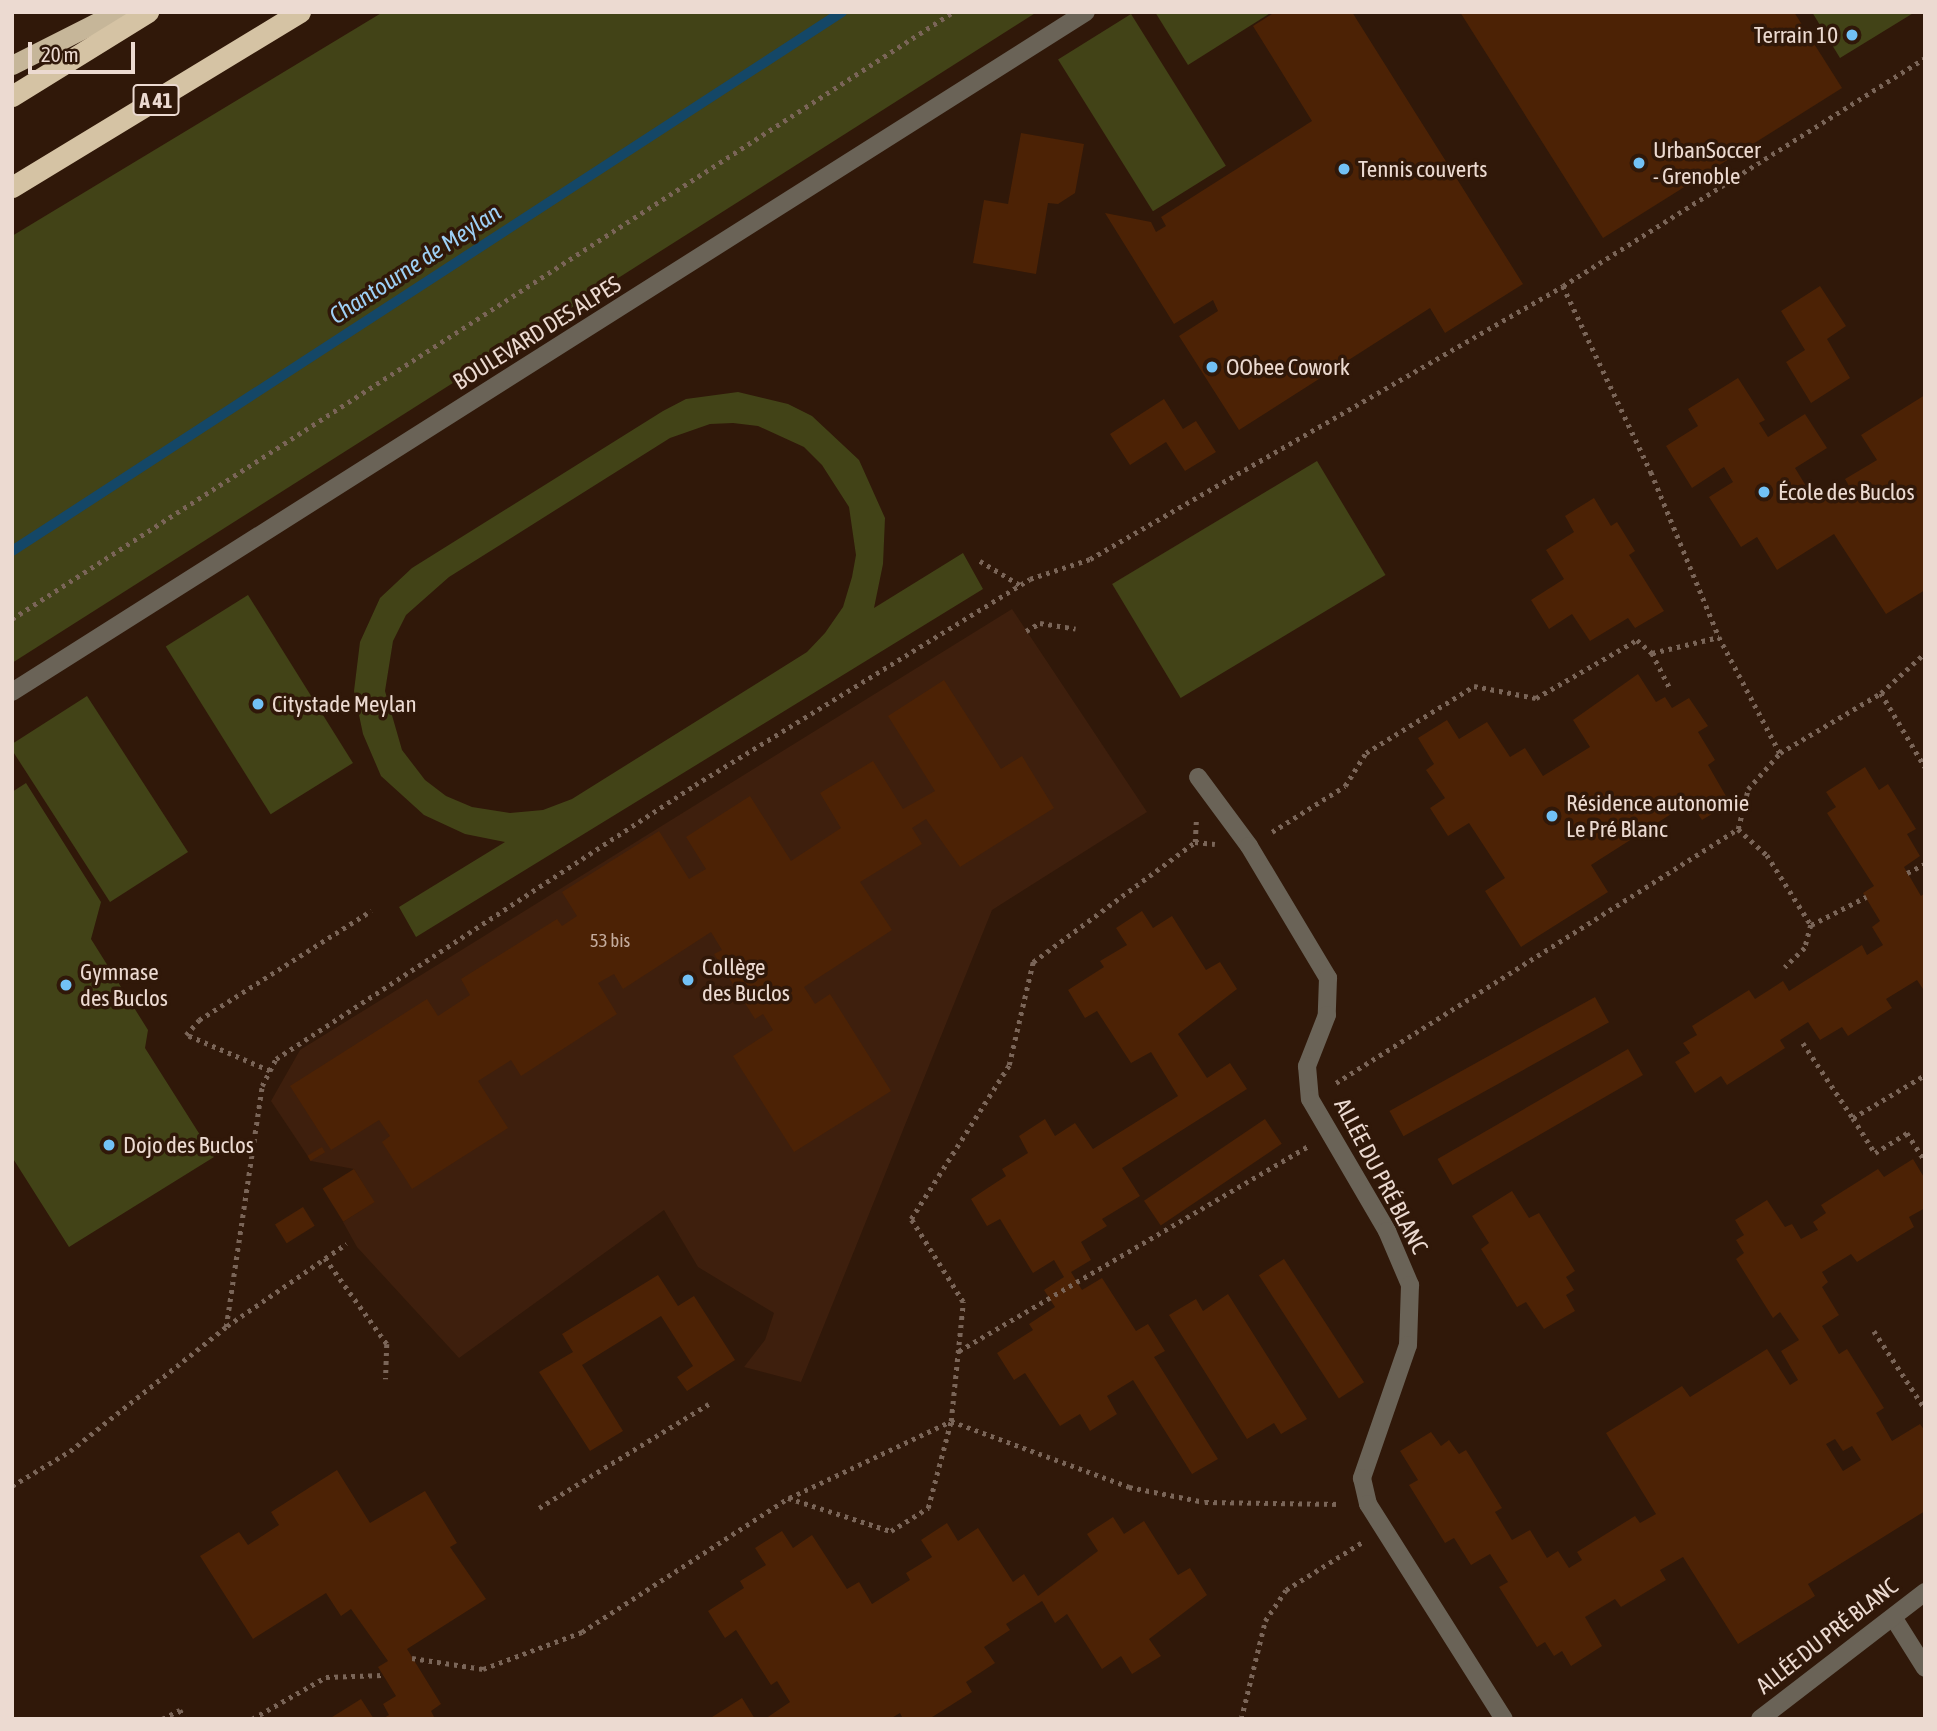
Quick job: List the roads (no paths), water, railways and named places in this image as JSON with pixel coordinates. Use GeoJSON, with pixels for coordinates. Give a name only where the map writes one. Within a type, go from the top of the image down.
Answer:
{"type":"FeatureCollection","features":[{"type":"Feature","properties":{"kind":"highway"},"geometry":{"type":"LineString","coordinates":[[12,65],[117,12]]}},
{"type":"Feature","properties":{"kind":"highway"},"geometry":{"type":"LineString","coordinates":[[12,96],[148,12]]}},
{"type":"Feature","properties":{"kind":"highway","name":"A 41"},"geometry":{"type":"LineString","coordinates":[[12,187],[300,12]]}},
{"type":"Feature","properties":{"kind":"street","name":"BOULEVARD DES ALPES"},"geometry":{"type":"LineString","coordinates":[[12,692],[1086,12]]}},
{"type":"Feature","properties":{"kind":"street","name":"ALLÉE DU PRÉ BLANC"},"geometry":{"type":"LineString","coordinates":[[1198,777],[1249,846],[1328,978],[1327,1015],[1307,1066],[1310,1099],[1333,1132],[1410,1285],[1408,1345],[1362,1478],[1368,1504],[1504,1719]]}},
{"type":"Feature","properties":{"kind":"street","name":"ALLÉE DU PRÉ BLANC"},"geometry":{"type":"LineString","coordinates":[[1759,1719],[1925,1592]]}},
{"type":"Feature","properties":{"kind":"street"},"geometry":{"type":"LineString","coordinates":[[1893,1617],[1925,1668]]}},
{"type":"Feature","properties":{"kind":"waterway","name":"Chantourne de Meylan"},"geometry":{"type":"LineString","coordinates":[[12,551],[842,12]]}},
{"type":"Feature","properties":{"kind":"place","name":"Terrain 10"},"geometry":{"type":"Point","coordinates":[1852,35]}},
{"type":"Feature","properties":{"kind":"place","name":"UrbanSoccer - Grenoble"},"geometry":{"type":"Point","coordinates":[1639,163]}},
{"type":"Feature","properties":{"kind":"place","name":"Tennis couverts"},"geometry":{"type":"Point","coordinates":[1344,169]}},
{"type":"Feature","properties":{"kind":"place","name":"OObee Cowork"},"geometry":{"type":"Point","coordinates":[1212,367]}},
{"type":"Feature","properties":{"kind":"place","name":"École des Buclos"},"geometry":{"type":"Point","coordinates":[1764,492]}},
{"type":"Feature","properties":{"kind":"place","name":"Citystade Meylan"},"geometry":{"type":"Point","coordinates":[258,704]}},
{"type":"Feature","properties":{"kind":"place","name":"Résidence autonomie Le Pré Blanc"},"geometry":{"type":"Point","coordinates":[1552,816]}},
{"type":"Feature","properties":{"kind":"place","name":"Collège des Buclos"},"geometry":{"type":"Point","coordinates":[688,980]}},
{"type":"Feature","properties":{"kind":"place","name":"Gymnase des Buclos"},"geometry":{"type":"Point","coordinates":[66,985]}},
{"type":"Feature","properties":{"kind":"place","name":"Dojo des Buclos"},"geometry":{"type":"Point","coordinates":[109,1145]}}]}
